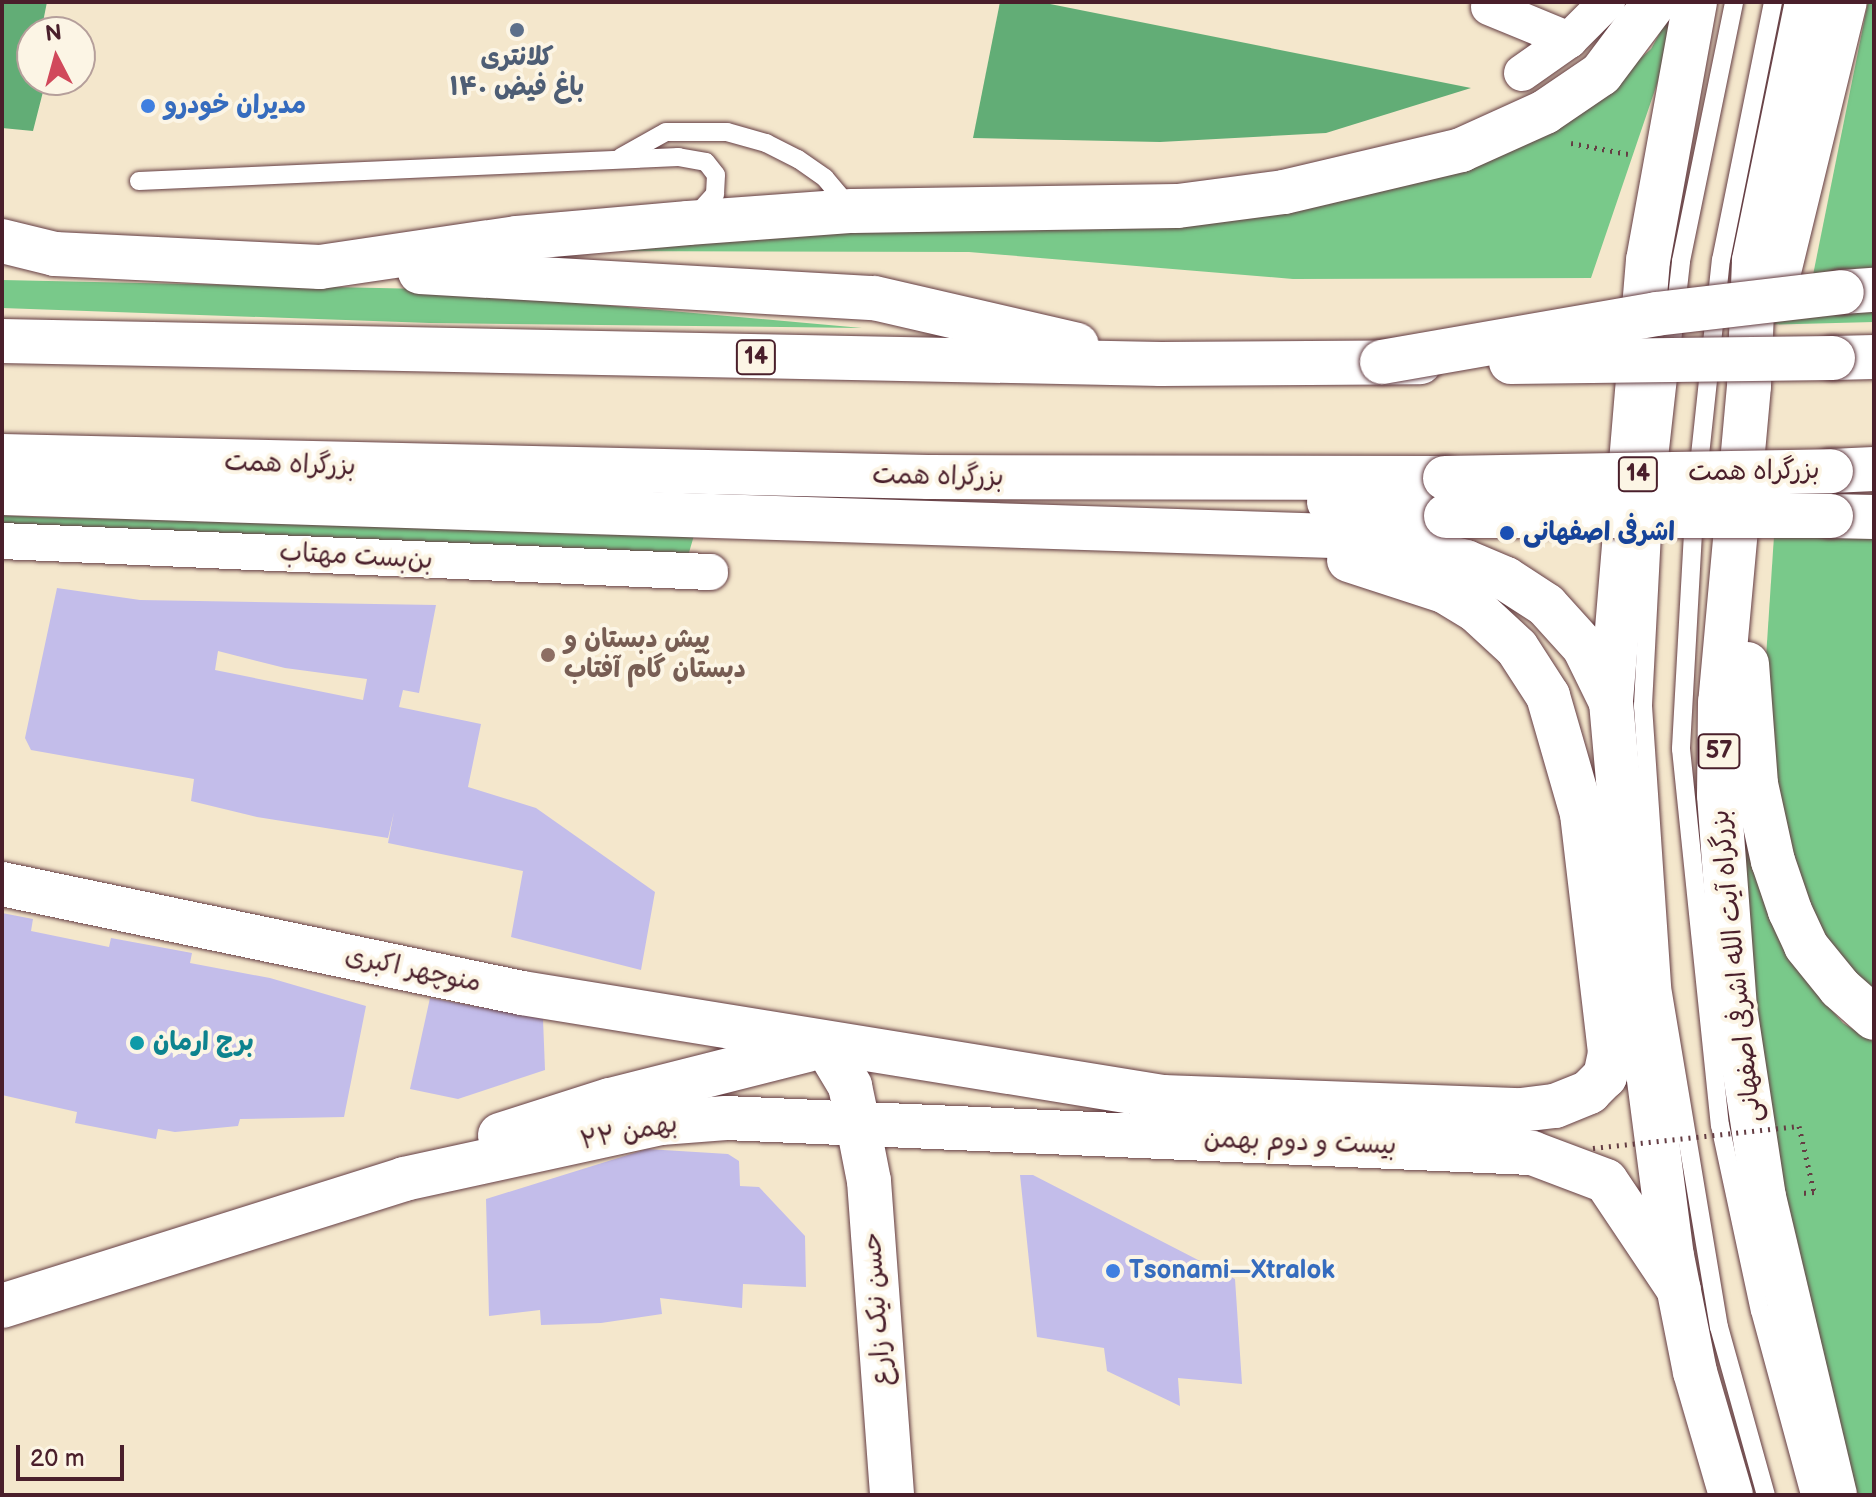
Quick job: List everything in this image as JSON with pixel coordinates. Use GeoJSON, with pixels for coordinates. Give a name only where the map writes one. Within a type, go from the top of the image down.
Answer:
{"type":"FeatureCollection","features":[{"type":"Feature","properties":{"kind":"main road"},"geometry":{"type":"LineString","coordinates":[[320,267],[517,238],[853,211],[1178,206],[1359,178],[1461,150],[1551,109],[1601,74],[1655,2]]}},
{"type":"Feature","properties":{"kind":"main road"},"geometry":{"type":"LineString","coordinates":[[1695,2],[1648,260],[1611,702],[1636,980],[1679,1290],[1695,1372],[1731,1495]]}},
{"type":"Feature","properties":{"kind":"main road","name":"بزرگراه آیت الله اشرفی اصفهانی"},"geometry":{"type":"LineString","coordinates":[[1807,2],[1754,261],[1749,386],[1720,702],[1722,871],[1764,1197],[1835,1495]]}},
{"type":"Feature","properties":{"kind":"main road"},"geometry":{"type":"LineString","coordinates":[[1749,386],[1822,114],[1845,2]]}},
{"type":"Feature","properties":{"kind":"main road"},"geometry":{"type":"LineString","coordinates":[[2,241],[55,254]]}},
{"type":"Feature","properties":{"kind":"main road"},"geometry":{"type":"LineString","coordinates":[[2,254],[320,267],[874,298],[1161,364]]}},
{"type":"Feature","properties":{"kind":"main road"},"geometry":{"type":"LineString","coordinates":[[1382,362],[1656,314],[1858,291]]}},
{"type":"Feature","properties":{"kind":"main road","name":"14"},"geometry":{"type":"LineString","coordinates":[[2,341],[1161,364],[1854,357]]}},
{"type":"Feature","properties":{"kind":"main road","name":"بزرگراه همت"},"geometry":{"type":"LineString","coordinates":[[2,456],[1160,481],[1445,497],[1874,469]]}},
{"type":"Feature","properties":{"kind":"main road"},"geometry":{"type":"LineString","coordinates":[[1739,475],[1749,709],[1756,784],[1773,861],[1806,946],[1840,988],[1874,1018]]}},
{"type":"Feature","properties":{"kind":"main road"},"geometry":{"type":"LineString","coordinates":[[730,513],[928,477]]}},
{"type":"Feature","properties":{"kind":"main road"},"geometry":{"type":"LineString","coordinates":[[2,493],[730,513],[1245,536],[1363,537],[1421,548],[1506,579],[1565,624],[1598,670],[1611,702]]}},
{"type":"Feature","properties":{"kind":"main road"},"geometry":{"type":"LineString","coordinates":[[1445,497],[1874,517]]}},
{"type":"Feature","properties":{"kind":"main road","name":"بیست و دوم بهمن"},"geometry":{"type":"LineString","coordinates":[[826,1046],[1163,1097],[1521,1110],[1555,1106],[1589,1092],[1605,1076],[1610,1053],[1588,847],[1576,778],[1558,721],[1534,672],[1505,635],[1444,591],[1365,564],[1245,536]]}},
{"type":"Feature","properties":{"kind":"main road","name":"منوچهر اکبری"},"geometry":{"type":"LineString","coordinates":[[2,884],[522,993],[826,1046]]}},
{"type":"Feature","properties":{"kind":"main road","name":"حسن نیک زارع"},"geometry":{"type":"LineString","coordinates":[[826,1046],[850,1086],[869,1181],[892,1495]]}},
{"type":"Feature","properties":{"kind":"main road","name":"۲۲ بهمن"},"geometry":{"type":"LineString","coordinates":[[404,1179],[499,1135],[610,1100],[826,1046]]}},
{"type":"Feature","properties":{"kind":"main road","name":"۲۲ بهمن"},"geometry":{"type":"LineString","coordinates":[[2,1306],[404,1179],[661,1123],[726,1118],[858,1125]]}},
{"type":"Feature","properties":{"kind":"main road","name":"بیست و دوم بهمن"},"geometry":{"type":"LineString","coordinates":[[858,1125],[1532,1153],[1606,1181],[1679,1290]]}},
{"type":"Feature","properties":{"kind":"street"},"geometry":{"type":"LineString","coordinates":[[1522,73],[1569,40],[1607,2]]}},
{"type":"Feature","properties":{"kind":"street"},"geometry":{"type":"LineString","coordinates":[[1489,7],[1569,40]]}},
{"type":"Feature","properties":{"kind":"street","name":"بن‌بست مهتاب"},"geometry":{"type":"LineString","coordinates":[[2,541],[710,572]]}},
{"type":"Feature","properties":{"kind":"lane"},"geometry":{"type":"LineString","coordinates":[[1734,2],[1681,261],[1648,564],[1643,706],[1662,987],[1683,1133],[1719,1327],[1766,1495]]}},
{"type":"Feature","properties":{"kind":"lane"},"geometry":{"type":"LineString","coordinates":[[1773,2],[1721,260],[1689,562],[1681,749],[1720,1125],[1760,1311],[1810,1495]]}},
{"type":"Feature","properties":{"kind":"lane"},"geometry":{"type":"LineString","coordinates":[[617,159],[666,132],[727,132],[798,159],[825,178],[853,211]]}},
{"type":"Feature","properties":{"kind":"lane"},"geometry":{"type":"LineString","coordinates":[[139,181],[617,159],[706,162],[716,175],[715,194],[688,223]]}},
{"type":"Feature","properties":{"kind":"path"},"geometry":{"type":"LineString","coordinates":[[1562,142],[1635,155]]}},
{"type":"Feature","properties":{"kind":"path"},"geometry":{"type":"LineString","coordinates":[[1593,1148],[1799,1126],[1814,1192]]}},
{"type":"Feature","properties":{"kind":"green space"},"geometry":{"type":"Polygon","coordinates":[[[2,2],[47,2],[44,16],[16,16],[16,96],[42,96],[33,131],[2,128],[2,2]]]}},
{"type":"Feature","properties":{"kind":"green space"},"geometry":{"type":"Polygon","coordinates":[[[1000,2],[1040,2],[1471,88],[1326,133],[1160,142],[973,138],[1000,2]]]}},
{"type":"Feature","properties":{"kind":"green space"},"geometry":{"type":"Polygon","coordinates":[[[1868,2],[1874,2],[1874,273],[1813,275],[1868,2]]]}},
{"type":"Feature","properties":{"kind":"green space"},"geometry":{"type":"Polygon","coordinates":[[[1675,5],[1658,81],[1591,278],[1293,279],[969,252],[595,251],[862,229],[1110,224],[1592,101],[1651,49],[1675,5]]]}},
{"type":"Feature","properties":{"kind":"green space"},"geometry":{"type":"Polygon","coordinates":[[[2,280],[424,289],[862,328],[430,323],[2,308],[2,280]]]}},
{"type":"Feature","properties":{"kind":"green space"},"geometry":{"type":"Polygon","coordinates":[[[1874,310],[1874,322],[1555,330],[1874,310]]]}},
{"type":"Feature","properties":{"kind":"green space"},"geometry":{"type":"Polygon","coordinates":[[[2,515],[695,532],[688,556],[2,528],[2,515]]]}},
{"type":"Feature","properties":{"kind":"green space"},"geometry":{"type":"Polygon","coordinates":[[[1874,533],[1874,997],[1819,929],[1788,855],[1764,688],[1774,536],[1874,533]]]}},
{"type":"Feature","properties":{"kind":"green space"},"geometry":{"type":"Polygon","coordinates":[[[1741,786],[1809,984],[1843,1023],[1874,1042],[1874,1495],[1858,1495],[1807,1308],[1758,1047],[1737,855],[1741,786]]]}},
{"type":"Feature","properties":{"kind":"building"},"geometry":{"type":"Polygon","coordinates":[[[57,588],[140,600],[436,605],[419,693],[403,690],[399,707],[481,724],[468,787],[536,808],[655,892],[641,970],[511,937],[523,871],[388,843],[394,812],[388,838],[257,817],[191,801],[194,779],[31,750],[25,738],[57,588]],[[218,651],[215,670],[363,700],[367,679],[285,668],[218,651]]]}},
{"type":"Feature","properties":{"kind":"building"},"geometry":{"type":"Polygon","coordinates":[[[2,913],[33,919],[31,931],[109,947],[111,938],[192,953],[190,963],[270,978],[366,1006],[344,1117],[240,1119],[238,1126],[175,1132],[158,1129],[156,1139],[75,1123],[77,1112],[2,1095],[2,913]]]}},
{"type":"Feature","properties":{"kind":"building"},"geometry":{"type":"Polygon","coordinates":[[[430,998],[543,1019],[545,1070],[458,1099],[410,1089],[430,998]]]}},
{"type":"Feature","properties":{"kind":"building"},"geometry":{"type":"Polygon","coordinates":[[[647,1149],[728,1154],[739,1161],[740,1186],[759,1187],[805,1236],[806,1287],[743,1284],[742,1308],[660,1298],[662,1314],[601,1323],[541,1325],[540,1310],[489,1316],[486,1199],[647,1149]]]}},
{"type":"Feature","properties":{"kind":"building"},"geometry":{"type":"Polygon","coordinates":[[[1020,1175],[1033,1175],[1235,1279],[1242,1384],[1178,1378],[1180,1406],[1107,1371],[1104,1348],[1037,1337],[1020,1175]]]}},
{"type":"Feature","properties":{"kind":"place","name":"کلانتری ۱۴۰ باغ فیض"},"geometry":{"type":"Point","coordinates":[517,30]}},
{"type":"Feature","properties":{"kind":"place","name":"مدیران خودرو"},"geometry":{"type":"Point","coordinates":[148,106]}},
{"type":"Feature","properties":{"kind":"place","name":"اشرفی اصفهانی"},"geometry":{"type":"Point","coordinates":[1507,533]}},
{"type":"Feature","properties":{"kind":"place","name":"پیش دبستان و دبستان گام آفتاب"},"geometry":{"type":"Point","coordinates":[548,655]}},
{"type":"Feature","properties":{"kind":"place","name":"برج ارمان"},"geometry":{"type":"Point","coordinates":[137,1043]}},
{"type":"Feature","properties":{"kind":"place","name":"Tsonami—Xtralok"},"geometry":{"type":"Point","coordinates":[1113,1271]}}]}
